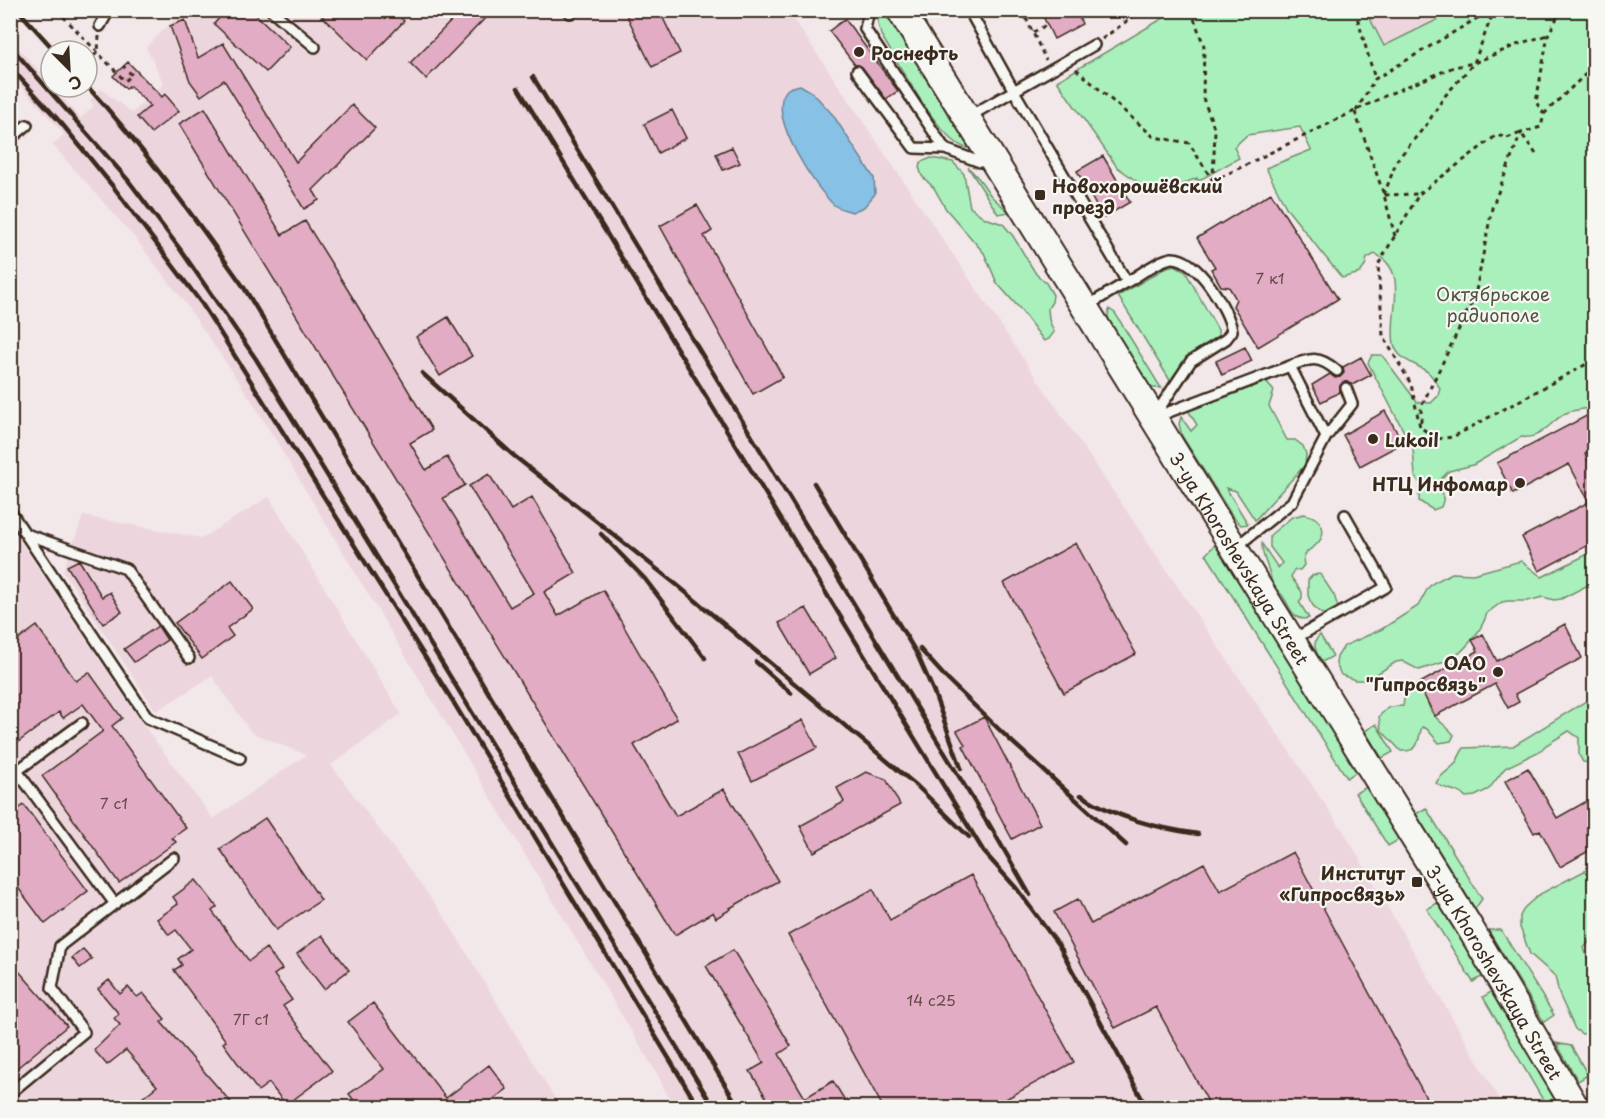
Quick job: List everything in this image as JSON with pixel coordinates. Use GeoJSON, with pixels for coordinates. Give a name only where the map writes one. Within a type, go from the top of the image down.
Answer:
{"type":"FeatureCollection","features":[{"type":"Feature","properties":{"kind":"street","name":"3-ya Khoroshevskaya Street"},"geometry":{"type":"LineString","coordinates":[[900,10],[1292,640],[1577,1107]]}},
{"type":"Feature","properties":{"kind":"lane"},"geometry":{"type":"LineString","coordinates":[[100,26],[109,10]]}},
{"type":"Feature","properties":{"kind":"lane"},"geometry":{"type":"LineString","coordinates":[[271,10],[315,47]]}},
{"type":"Feature","properties":{"kind":"lane"},"geometry":{"type":"LineString","coordinates":[[567,10],[570,13],[572,10]]}},
{"type":"Feature","properties":{"kind":"lane"},"geometry":{"type":"LineString","coordinates":[[869,10],[866,29],[945,149]]}},
{"type":"Feature","properties":{"kind":"lane"},"geometry":{"type":"LineString","coordinates":[[969,10],[1127,282]]}},
{"type":"Feature","properties":{"kind":"lane"},"geometry":{"type":"LineString","coordinates":[[968,118],[1094,45]]}},
{"type":"Feature","properties":{"kind":"lane"},"geometry":{"type":"LineString","coordinates":[[857,71],[914,148],[945,149],[980,162],[993,160]]}},
{"type":"Feature","properties":{"kind":"lane"},"geometry":{"type":"LineString","coordinates":[[10,139],[27,125]]}},
{"type":"Feature","properties":{"kind":"lane"},"geometry":{"type":"LineString","coordinates":[[1084,308],[1173,258],[1197,270],[1205,279],[1231,322],[1232,331],[1226,339],[1191,361],[1153,418]]}},
{"type":"Feature","properties":{"kind":"lane"},"geometry":{"type":"LineString","coordinates":[[1153,418],[1309,358],[1318,359],[1337,371]]}},
{"type":"Feature","properties":{"kind":"lane"},"geometry":{"type":"LineString","coordinates":[[1290,366],[1326,437]]}},
{"type":"Feature","properties":{"kind":"lane"},"geometry":{"type":"LineString","coordinates":[[1234,548],[1292,502],[1326,437],[1352,404],[1346,388]]}},
{"type":"Feature","properties":{"kind":"lane"},"geometry":{"type":"LineString","coordinates":[[10,512],[148,717],[240,758]]}},
{"type":"Feature","properties":{"kind":"lane"},"geometry":{"type":"LineString","coordinates":[[1292,640],[1386,587],[1345,515]]}},
{"type":"Feature","properties":{"kind":"lane"},"geometry":{"type":"LineString","coordinates":[[26,534],[126,569],[189,658]]}},
{"type":"Feature","properties":{"kind":"lane"},"geometry":{"type":"LineString","coordinates":[[82,723],[14,773],[115,904]]}},
{"type":"Feature","properties":{"kind":"lane"},"geometry":{"type":"LineString","coordinates":[[10,1093],[84,1032],[52,988],[60,946],[174,858]]}},
{"type":"Feature","properties":{"kind":"lane"},"geometry":{"type":"LineString","coordinates":[[1577,1107],[1594,1099]]}},
{"type":"Feature","properties":{"kind":"path"},"geometry":{"type":"LineString","coordinates":[[57,10],[85,39]]}},
{"type":"Feature","properties":{"kind":"path"},"geometry":{"type":"LineString","coordinates":[[1022,10],[1051,70]]}},
{"type":"Feature","properties":{"kind":"path"},"geometry":{"type":"LineString","coordinates":[[1094,45],[1142,10]]}},
{"type":"Feature","properties":{"kind":"path"},"geometry":{"type":"LineString","coordinates":[[1191,10],[1204,46],[1203,98],[1215,130],[1213,181]]}},
{"type":"Feature","properties":{"kind":"path"},"geometry":{"type":"LineString","coordinates":[[1355,10],[1375,79]]}},
{"type":"Feature","properties":{"kind":"path"},"geometry":{"type":"LineString","coordinates":[[1355,112],[1375,79],[1492,10]]}},
{"type":"Feature","properties":{"kind":"path"},"geometry":{"type":"LineString","coordinates":[[1384,195],[1397,160],[1421,132],[1444,97],[1474,63],[1492,10]]}},
{"type":"Feature","properties":{"kind":"path"},"geometry":{"type":"LineString","coordinates":[[1544,114],[1536,102],[1548,34],[1561,10]]}},
{"type":"Feature","properties":{"kind":"path"},"geometry":{"type":"LineString","coordinates":[[1033,32],[1047,25]]}},
{"type":"Feature","properties":{"kind":"path"},"geometry":{"type":"LineString","coordinates":[[99,39],[100,26]]}},
{"type":"Feature","properties":{"kind":"path"},"geometry":{"type":"LineString","coordinates":[[1213,181],[1389,94],[1454,67],[1474,63],[1548,34]]}},
{"type":"Feature","properties":{"kind":"path"},"geometry":{"type":"LineString","coordinates":[[99,53],[126,81],[132,75],[123,66]]}},
{"type":"Feature","properties":{"kind":"path"},"geometry":{"type":"LineString","coordinates":[[1066,62],[1154,137],[1189,143],[1213,181]]}},
{"type":"Feature","properties":{"kind":"path"},"geometry":{"type":"LineString","coordinates":[[1594,66],[1544,114],[1541,127],[1507,138],[1497,135],[1419,194],[1378,265],[1383,336],[1411,384],[1420,427],[1437,440],[1453,437],[1594,360]]}},
{"type":"Feature","properties":{"kind":"path"},"geometry":{"type":"LineString","coordinates":[[1355,112],[1384,195],[1395,237]]}},
{"type":"Feature","properties":{"kind":"path"},"geometry":{"type":"LineString","coordinates":[[1521,133],[1536,154]]}},
{"type":"Feature","properties":{"kind":"path"},"geometry":{"type":"LineString","coordinates":[[1420,427],[1421,407],[1475,296],[1492,208],[1521,133]]}},
{"type":"Feature","properties":{"kind":"path"},"geometry":{"type":"LineString","coordinates":[[1384,195],[1419,194]]}},
{"type":"Feature","properties":{"kind":"shaded area"},"geometry":{"type":"Polygon","coordinates":[[[183,11],[789,11],[1345,834],[1504,1107],[675,1107],[252,401],[185,303],[135,238],[53,145],[64,134],[11,75],[11,40],[39,71],[39,99],[64,99],[81,118],[94,106],[90,100],[99,99],[101,89],[132,113],[164,84],[146,47],[183,11]]]}},
{"type":"Feature","properties":{"kind":"shaded area"},"geometry":{"type":"Polygon","coordinates":[[[1366,11],[1455,11],[1384,47],[1366,11]]]}},
{"type":"Feature","properties":{"kind":"shaded area"},"geometry":{"type":"Polygon","coordinates":[[[269,497],[401,714],[331,765],[444,916],[560,1107],[11,1107],[10,526],[145,727],[213,819],[306,755],[251,732],[212,676],[156,711],[63,571],[83,516],[202,538],[269,497]]]}},
{"type":"Feature","properties":{"kind":"green space"},"geometry":{"type":"Polygon","coordinates":[[[878,11],[885,11],[968,143],[967,148],[956,143],[944,132],[920,99],[881,35],[878,11]]]}},
{"type":"Feature","properties":{"kind":"green space","name":"Октябрьское радиополе"},"geometry":{"type":"Polygon","coordinates":[[[1175,11],[1366,11],[1384,46],[1455,11],[1594,11],[1594,406],[1566,413],[1535,436],[1521,437],[1473,465],[1449,471],[1439,481],[1444,498],[1441,507],[1433,510],[1419,501],[1420,483],[1415,476],[1413,449],[1368,363],[1372,355],[1382,355],[1417,402],[1431,403],[1438,396],[1440,388],[1429,373],[1403,358],[1396,350],[1393,332],[1395,282],[1386,262],[1375,254],[1367,258],[1360,273],[1342,278],[1287,209],[1266,168],[1311,150],[1300,127],[1247,135],[1234,147],[1239,158],[1198,181],[1197,178],[1156,195],[1117,167],[1057,81],[1175,11]]]}},
{"type":"Feature","properties":{"kind":"green space"},"geometry":{"type":"Polygon","coordinates":[[[931,158],[953,162],[964,174],[970,207],[985,218],[1003,224],[1036,274],[1046,283],[1053,295],[1048,308],[1049,320],[1054,332],[1049,339],[1044,341],[997,283],[984,253],[946,209],[934,188],[922,176],[919,167],[921,162],[931,158]]]}},
{"type":"Feature","properties":{"kind":"green space"},"geometry":{"type":"Polygon","coordinates":[[[968,167],[991,196],[1009,212],[998,214],[968,167]]]}},
{"type":"Feature","properties":{"kind":"green space"},"geometry":{"type":"Polygon","coordinates":[[[1175,265],[1185,271],[1218,330],[1218,335],[1215,340],[1187,357],[1171,382],[1118,296],[1167,267],[1175,265]]]}},
{"type":"Feature","properties":{"kind":"green space"},"geometry":{"type":"Polygon","coordinates":[[[1109,309],[1115,313],[1161,388],[1152,388],[1147,383],[1111,325],[1108,317],[1109,309]]]}},
{"type":"Feature","properties":{"kind":"green space"},"geometry":{"type":"Polygon","coordinates":[[[1258,382],[1266,382],[1274,391],[1269,406],[1287,440],[1295,440],[1303,446],[1306,454],[1305,465],[1255,520],[1236,491],[1226,488],[1248,524],[1241,525],[1233,517],[1182,436],[1179,424],[1181,417],[1191,431],[1197,425],[1188,410],[1258,382]]]}},
{"type":"Feature","properties":{"kind":"green space"},"geometry":{"type":"Polygon","coordinates":[[[1304,514],[1315,518],[1323,530],[1320,540],[1306,553],[1303,560],[1304,565],[1300,570],[1294,570],[1291,577],[1302,592],[1299,602],[1309,618],[1303,619],[1295,616],[1282,595],[1271,585],[1271,576],[1263,555],[1262,544],[1278,568],[1282,563],[1270,547],[1270,535],[1292,517],[1304,514]]]}},
{"type":"Feature","properties":{"kind":"green space"},"geometry":{"type":"Polygon","coordinates":[[[1215,545],[1358,771],[1347,778],[1206,554],[1215,545]]]}},
{"type":"Feature","properties":{"kind":"green space"},"geometry":{"type":"Polygon","coordinates":[[[1594,551],[1594,582],[1561,599],[1543,597],[1527,601],[1502,602],[1487,613],[1476,634],[1450,660],[1419,670],[1402,661],[1396,662],[1367,680],[1355,680],[1341,675],[1336,664],[1337,657],[1344,646],[1382,629],[1418,606],[1433,583],[1452,573],[1473,574],[1521,561],[1542,577],[1594,551]]]}},
{"type":"Feature","properties":{"kind":"green space"},"geometry":{"type":"Polygon","coordinates":[[[1320,574],[1334,595],[1338,607],[1330,615],[1316,610],[1308,595],[1308,580],[1313,575],[1320,574]]]}},
{"type":"Feature","properties":{"kind":"green space"},"geometry":{"type":"Polygon","coordinates":[[[1320,635],[1333,656],[1322,662],[1315,645],[1320,635]]]}},
{"type":"Feature","properties":{"kind":"green space"},"geometry":{"type":"Polygon","coordinates":[[[1412,684],[1422,691],[1430,710],[1454,735],[1451,741],[1439,743],[1427,729],[1422,727],[1415,747],[1412,750],[1401,751],[1381,730],[1379,716],[1389,707],[1403,706],[1406,687],[1412,684]]]}},
{"type":"Feature","properties":{"kind":"green space"},"geometry":{"type":"Polygon","coordinates":[[[1594,696],[1594,763],[1583,762],[1579,755],[1579,738],[1569,731],[1540,751],[1505,768],[1489,789],[1475,796],[1466,797],[1436,783],[1455,763],[1464,748],[1513,746],[1594,696]]]}},
{"type":"Feature","properties":{"kind":"green space"},"geometry":{"type":"Polygon","coordinates":[[[1376,724],[1393,752],[1382,758],[1365,731],[1376,724]]]}},
{"type":"Feature","properties":{"kind":"green space"},"geometry":{"type":"Polygon","coordinates":[[[1367,787],[1400,839],[1388,846],[1355,793],[1367,787]]]}},
{"type":"Feature","properties":{"kind":"green space"},"geometry":{"type":"Polygon","coordinates":[[[1426,808],[1482,899],[1475,909],[1416,814],[1426,808]]]}},
{"type":"Feature","properties":{"kind":"green space"},"geometry":{"type":"Polygon","coordinates":[[[1594,866],[1594,936],[1584,948],[1594,978],[1594,1029],[1591,1033],[1582,1034],[1575,1029],[1559,994],[1555,976],[1530,954],[1520,927],[1520,916],[1525,907],[1540,894],[1594,866]]]}},
{"type":"Feature","properties":{"kind":"green space"},"geometry":{"type":"Polygon","coordinates":[[[1439,902],[1485,975],[1473,982],[1427,909],[1439,902]]]}},
{"type":"Feature","properties":{"kind":"green space"},"geometry":{"type":"Polygon","coordinates":[[[1488,930],[1501,930],[1554,1015],[1544,1022],[1488,930]]]}},
{"type":"Feature","properties":{"kind":"green space"},"geometry":{"type":"Polygon","coordinates":[[[1494,990],[1562,1107],[1547,1107],[1483,997],[1494,990]]]}},
{"type":"Feature","properties":{"kind":"green space"},"geometry":{"type":"Polygon","coordinates":[[[1556,1043],[1571,1046],[1588,1075],[1578,1081],[1556,1043]]]}},
{"type":"Feature","properties":{"kind":"water"},"geometry":{"type":"Polygon","coordinates":[[[800,85],[812,92],[833,115],[874,178],[875,194],[864,207],[852,212],[834,205],[816,184],[797,153],[783,120],[781,106],[787,90],[800,85]]]}},
{"type":"Feature","properties":{"kind":"building"},"geometry":{"type":"Polygon","coordinates":[[[226,10],[251,10],[290,47],[266,72],[214,24],[226,10]]]}},
{"type":"Feature","properties":{"kind":"building"},"geometry":{"type":"Polygon","coordinates":[[[316,10],[393,10],[404,21],[367,60],[316,10]]]}},
{"type":"Feature","properties":{"kind":"building"},"geometry":{"type":"Polygon","coordinates":[[[462,10],[493,10],[426,79],[410,63],[462,10]]]}},
{"type":"Feature","properties":{"kind":"building"},"geometry":{"type":"Polygon","coordinates":[[[624,10],[659,10],[680,53],[652,67],[624,10]]]}},
{"type":"Feature","properties":{"kind":"building"},"geometry":{"type":"Polygon","coordinates":[[[1040,10],[1076,10],[1082,24],[1054,39],[1040,10]]]}},
{"type":"Feature","properties":{"kind":"building"},"geometry":{"type":"Polygon","coordinates":[[[845,19],[898,91],[886,99],[862,67],[855,65],[829,31],[845,19]]]}},
{"type":"Feature","properties":{"kind":"building"},"geometry":{"type":"Polygon","coordinates":[[[185,20],[198,58],[223,43],[296,162],[352,105],[375,128],[313,190],[319,200],[304,209],[224,80],[201,96],[190,81],[170,26],[185,20]]]}},
{"type":"Feature","properties":{"kind":"building"},"geometry":{"type":"Polygon","coordinates":[[[128,62],[162,97],[165,94],[179,111],[151,133],[137,117],[150,106],[130,86],[126,89],[113,76],[128,62]]]}},
{"type":"Feature","properties":{"kind":"building"},"geometry":{"type":"Polygon","coordinates":[[[205,108],[282,235],[305,221],[351,295],[432,430],[410,443],[426,470],[447,457],[465,485],[443,498],[510,607],[534,593],[469,486],[489,474],[511,510],[532,497],[576,573],[544,592],[558,616],[603,590],[677,719],[634,745],[676,816],[724,789],[778,881],[716,918],[713,912],[675,935],[179,124],[205,108]]]}},
{"type":"Feature","properties":{"kind":"building"},"geometry":{"type":"Polygon","coordinates":[[[672,110],[686,138],[658,153],[644,124],[672,110]]]}},
{"type":"Feature","properties":{"kind":"building"},"geometry":{"type":"Polygon","coordinates":[[[732,147],[740,163],[723,170],[716,154],[732,147]]]}},
{"type":"Feature","properties":{"kind":"building"},"geometry":{"type":"Polygon","coordinates":[[[1103,156],[1130,202],[1103,218],[1077,171],[1103,156]]]}},
{"type":"Feature","properties":{"kind":"building"},"geometry":{"type":"Polygon","coordinates":[[[1271,193],[1338,299],[1258,347],[1233,306],[1236,299],[1229,287],[1221,286],[1211,269],[1215,267],[1197,238],[1271,193]]]}},
{"type":"Feature","properties":{"kind":"building"},"geometry":{"type":"Polygon","coordinates":[[[697,205],[712,231],[704,236],[783,377],[753,394],[660,226],[697,205]]]}},
{"type":"Feature","properties":{"kind":"building"},"geometry":{"type":"Polygon","coordinates":[[[448,317],[472,356],[440,376],[416,337],[448,317]]]}},
{"type":"Feature","properties":{"kind":"building"},"geometry":{"type":"Polygon","coordinates":[[[1245,347],[1252,361],[1222,375],[1216,361],[1245,347]]]}},
{"type":"Feature","properties":{"kind":"building"},"geometry":{"type":"Polygon","coordinates":[[[1361,357],[1371,375],[1352,385],[1343,382],[1340,392],[1321,402],[1312,385],[1330,374],[1335,378],[1340,377],[1344,373],[1343,367],[1361,357]]]}},
{"type":"Feature","properties":{"kind":"building","name":"Lukoil"},"geometry":{"type":"Polygon","coordinates":[[[1385,411],[1403,443],[1360,466],[1343,435],[1385,411]]]}},
{"type":"Feature","properties":{"kind":"building","name":"НТЦ Инфомар"},"geometry":{"type":"Polygon","coordinates":[[[1594,412],[1594,450],[1585,454],[1594,473],[1594,542],[1539,571],[1522,537],[1589,502],[1569,464],[1513,494],[1497,463],[1594,412]]]}},
{"type":"Feature","properties":{"kind":"building"},"geometry":{"type":"Polygon","coordinates":[[[1076,543],[1136,654],[1064,693],[1004,583],[1076,543]]]}},
{"type":"Feature","properties":{"kind":"building"},"geometry":{"type":"Polygon","coordinates":[[[79,560],[102,597],[110,592],[122,612],[103,624],[67,566],[79,560]]]}},
{"type":"Feature","properties":{"kind":"building"},"geometry":{"type":"Polygon","coordinates":[[[232,581],[253,609],[227,628],[233,636],[202,659],[175,623],[232,581]]]}},
{"type":"Feature","properties":{"kind":"building"},"geometry":{"type":"Polygon","coordinates":[[[806,608],[836,658],[809,674],[779,623],[806,608]]]}},
{"type":"Feature","properties":{"kind":"building","name":"ОАО \"Гипросвязь\""},"geometry":{"type":"Polygon","coordinates":[[[1565,624],[1582,658],[1515,694],[1519,702],[1508,708],[1495,684],[1435,716],[1418,684],[1478,651],[1472,640],[1483,634],[1497,661],[1565,624]]]}},
{"type":"Feature","properties":{"kind":"building"},"geometry":{"type":"Polygon","coordinates":[[[37,626],[76,681],[89,672],[122,718],[112,726],[186,828],[172,838],[176,842],[119,883],[42,776],[103,731],[83,704],[63,718],[59,712],[10,748],[10,646],[37,626]]]}},
{"type":"Feature","properties":{"kind":"building"},"geometry":{"type":"Polygon","coordinates":[[[158,626],[167,640],[134,662],[124,649],[158,626]]]}},
{"type":"Feature","properties":{"kind":"building"},"geometry":{"type":"Polygon","coordinates":[[[984,717],[1040,824],[1012,839],[957,731],[984,717]]]}},
{"type":"Feature","properties":{"kind":"building"},"geometry":{"type":"Polygon","coordinates":[[[803,720],[817,748],[752,781],[738,754],[803,720]]]}},
{"type":"Feature","properties":{"kind":"building"},"geometry":{"type":"Polygon","coordinates":[[[1528,768],[1557,818],[1594,797],[1594,848],[1560,867],[1540,830],[1534,833],[1505,781],[1528,768]]]}},
{"type":"Feature","properties":{"kind":"building"},"geometry":{"type":"Polygon","coordinates":[[[866,772],[886,779],[900,805],[814,852],[800,826],[844,802],[837,788],[866,772]]]}},
{"type":"Feature","properties":{"kind":"building"},"geometry":{"type":"Polygon","coordinates":[[[24,805],[88,891],[45,924],[10,877],[10,815],[24,805]]]}},
{"type":"Feature","properties":{"kind":"building"},"geometry":{"type":"Polygon","coordinates":[[[265,818],[321,900],[276,930],[220,849],[265,818]]]}},
{"type":"Feature","properties":{"kind":"building"},"geometry":{"type":"Polygon","coordinates":[[[1293,852],[1431,1107],[1211,1107],[1156,1007],[1115,1028],[1054,912],[1078,899],[1091,924],[1204,863],[1220,891],[1293,852]]]}},
{"type":"Feature","properties":{"kind":"building"},"geometry":{"type":"Polygon","coordinates":[[[971,875],[1074,1062],[991,1107],[883,1107],[788,935],[873,889],[890,920],[971,875]]]}},
{"type":"Feature","properties":{"kind":"building"},"geometry":{"type":"Polygon","coordinates":[[[196,880],[217,907],[212,911],[249,961],[266,948],[282,969],[274,975],[292,1000],[283,1006],[332,1071],[286,1105],[269,1083],[258,1091],[223,1043],[226,1041],[174,970],[182,965],[178,959],[191,949],[176,930],[169,935],[157,919],[178,904],[173,897],[196,880]]]}},
{"type":"Feature","properties":{"kind":"building"},"geometry":{"type":"Polygon","coordinates":[[[322,935],[349,970],[324,989],[297,954],[322,935]]]}},
{"type":"Feature","properties":{"kind":"building"},"geometry":{"type":"Polygon","coordinates":[[[83,949],[92,959],[80,968],[72,958],[83,949]]]}},
{"type":"Feature","properties":{"kind":"building"},"geometry":{"type":"Polygon","coordinates":[[[733,950],[791,1046],[779,1054],[805,1098],[833,1081],[849,1107],[772,1107],[750,1071],[764,1063],[706,966],[733,950]]]}},
{"type":"Feature","properties":{"kind":"building"},"geometry":{"type":"Polygon","coordinates":[[[10,961],[67,1026],[10,1074],[10,961]]]}},
{"type":"Feature","properties":{"kind":"building"},"geometry":{"type":"Polygon","coordinates":[[[109,980],[120,994],[128,987],[137,997],[143,993],[165,1019],[161,1022],[235,1107],[131,1107],[157,1086],[126,1050],[107,1065],[94,1050],[120,1025],[114,1018],[119,1014],[98,989],[109,980]]]}},
{"type":"Feature","properties":{"kind":"building"},"geometry":{"type":"Polygon","coordinates":[[[373,1003],[446,1098],[489,1065],[507,1089],[483,1107],[359,1107],[349,1094],[384,1069],[348,1022],[373,1003]]]}},
{"type":"Feature","properties":{"kind":"railway"},"geometry":{"type":"LineString","coordinates":[[18,10],[44,39]]}},
{"type":"Feature","properties":{"kind":"railway"},"geometry":{"type":"LineString","coordinates":[[10,46],[128,180],[180,249],[256,359],[714,1108]]}},
{"type":"Feature","properties":{"kind":"railway"},"geometry":{"type":"LineString","coordinates":[[10,67],[62,124],[115,189],[202,304],[449,695],[699,1108]]}},
{"type":"Feature","properties":{"kind":"railway"},"geometry":{"type":"LineString","coordinates":[[533,77],[991,829]]}},
{"type":"Feature","properties":{"kind":"railway"},"geometry":{"type":"LineString","coordinates":[[518,88],[984,852],[1017,889],[1062,950]]}},
{"type":"Feature","properties":{"kind":"railway"},"geometry":{"type":"LineString","coordinates":[[98,99],[148,158],[243,286],[739,1108]]}},
{"type":"Feature","properties":{"kind":"railway"},"geometry":{"type":"LineString","coordinates":[[422,373],[513,455],[677,585],[917,786],[969,837]]}},
{"type":"Feature","properties":{"kind":"railway"},"geometry":{"type":"LineString","coordinates":[[814,483],[917,654],[933,690],[961,768]]}},
{"type":"Feature","properties":{"kind":"railway"},"geometry":{"type":"LineString","coordinates":[[601,534],[645,579],[705,658]]}},
{"type":"Feature","properties":{"kind":"railway"},"geometry":{"type":"LineString","coordinates":[[920,649],[948,680],[1009,739],[1126,845]]}},
{"type":"Feature","properties":{"kind":"railway"},"geometry":{"type":"LineString","coordinates":[[756,662],[791,693]]}},
{"type":"Feature","properties":{"kind":"railway"},"geometry":{"type":"LineString","coordinates":[[1081,795],[1108,810],[1137,821],[1198,834]]}},
{"type":"Feature","properties":{"kind":"railway"},"geometry":{"type":"LineString","coordinates":[[988,822],[1030,895]]}},
{"type":"Feature","properties":{"kind":"railway"},"geometry":{"type":"LineString","coordinates":[[1058,944],[1147,1108]]}},
{"type":"Feature","properties":{"kind":"place","name":"Роснефть"},"geometry":{"type":"Point","coordinates":[859,52]}},
{"type":"Feature","properties":{"kind":"place","name":"Новохорошёвский проезд"},"geometry":{"type":"Point","coordinates":[1040,195]}},
{"type":"Feature","properties":{"kind":"place","name":"Lukoil"},"geometry":{"type":"Point","coordinates":[1373,439]}},
{"type":"Feature","properties":{"kind":"place","name":"НТЦ Инфомар"},"geometry":{"type":"Point","coordinates":[1520,483]}},
{"type":"Feature","properties":{"kind":"place","name":"ОАО \"Гипросвязь\""},"geometry":{"type":"Point","coordinates":[1498,672]}},
{"type":"Feature","properties":{"kind":"place","name":"Институт «Гипросвязь»"},"geometry":{"type":"Point","coordinates":[1417,882]}}]}
